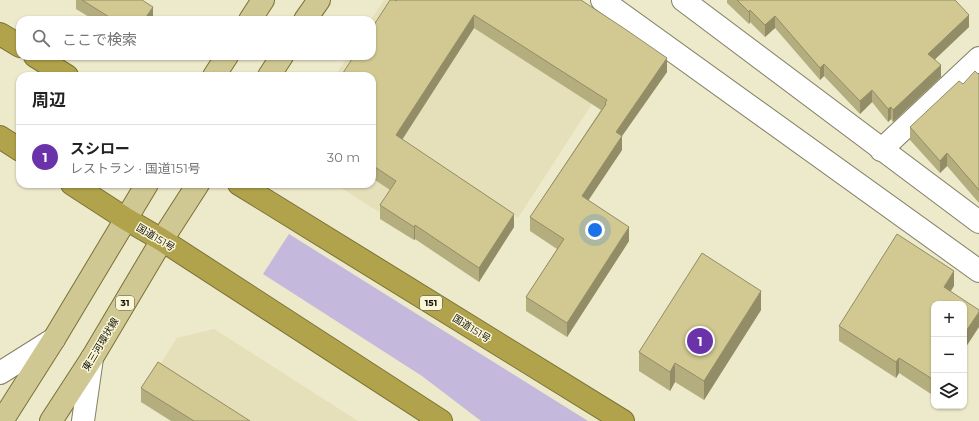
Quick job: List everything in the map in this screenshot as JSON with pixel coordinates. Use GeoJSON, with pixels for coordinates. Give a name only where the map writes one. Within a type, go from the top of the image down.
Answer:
{"type":"FeatureCollection","features":[{"type":"Feature","properties":{"kind":"highway"},"geometry":{"type":"LineString","coordinates":[[0,34],[16,44]]}},
{"type":"Feature","properties":{"kind":"highway"},"geometry":{"type":"LineString","coordinates":[[41,60],[61,72]]}},
{"type":"Feature","properties":{"kind":"highway"},"geometry":{"type":"LineString","coordinates":[[0,136],[16,147]]}},
{"type":"Feature","properties":{"kind":"highway","name":"国道151号"},"geometry":{"type":"LineString","coordinates":[[78,188],[162,240],[441,421]]}},
{"type":"Feature","properties":{"kind":"highway","name":"国道151号"},"geometry":{"type":"LineString","coordinates":[[245,188],[623,421]]}},
{"type":"Feature","properties":{"kind":"main road"},"geometry":{"type":"LineString","coordinates":[[253,16],[263,0]]}},
{"type":"Feature","properties":{"kind":"main road"},"geometry":{"type":"LineString","coordinates":[[308,16],[318,0]]}},
{"type":"Feature","properties":{"kind":"main road"},"geometry":{"type":"LineString","coordinates":[[217,72],[224,60]]}},
{"type":"Feature","properties":{"kind":"main road"},"geometry":{"type":"LineString","coordinates":[[272,72],[279,60]]}},
{"type":"Feature","properties":{"kind":"main road"},"geometry":{"type":"LineString","coordinates":[[2,421],[54,339],[145,188]]}},
{"type":"Feature","properties":{"kind":"main road","name":"東三河環状線"},"geometry":{"type":"LineString","coordinates":[[51,421],[92,358],[162,240],[195,188]]}},
{"type":"Feature","properties":{"kind":"street"},"geometry":{"type":"LineString","coordinates":[[602,0],[979,271]]}},
{"type":"Feature","properties":{"kind":"street"},"geometry":{"type":"LineString","coordinates":[[695,3],[881,150],[979,222]]}},
{"type":"Feature","properties":{"kind":"street"},"geometry":{"type":"LineString","coordinates":[[881,150],[979,58]]}},
{"type":"Feature","properties":{"kind":"street"},"geometry":{"type":"LineString","coordinates":[[0,373],[54,339]]}},
{"type":"Feature","properties":{"kind":"street"},"geometry":{"type":"LineString","coordinates":[[83,421],[92,358]]}},
{"type":"Feature","properties":{"kind":"shaded area"},"geometry":{"type":"Polygon","coordinates":[[[384,0],[573,0],[632,42],[518,218],[417,153],[379,212],[341,188],[376,188],[376,72],[338,72],[345,60],[376,60],[376,16],[374,16],[384,0]]]}},
{"type":"Feature","properties":{"kind":"shaded area"},"geometry":{"type":"Polygon","coordinates":[[[289,234],[588,421],[481,421],[422,376],[263,274],[289,234]]]}},
{"type":"Feature","properties":{"kind":"shaded area"},"geometry":{"type":"Polygon","coordinates":[[[214,329],[358,421],[201,421],[155,372],[177,338],[214,329]]]}},
{"type":"Feature","properties":{"kind":"building"},"geometry":{"type":"Polygon","coordinates":[[[82,0],[142,0],[153,7],[147,16],[108,16],[82,0]]]}},
{"type":"Feature","properties":{"kind":"building"},"geometry":{"type":"Polygon","coordinates":[[[390,0],[581,0],[667,58],[616,132],[622,136],[582,196],[629,227],[567,323],[526,297],[564,239],[530,217],[606,104],[605,103],[607,100],[474,15],[396,135],[514,214],[479,268],[415,225],[414,227],[380,205],[396,181],[376,168],[376,72],[344,72],[351,60],[376,60],[376,22],[390,0]]]}},
{"type":"Feature","properties":{"kind":"building"},"geometry":{"type":"Polygon","coordinates":[[[737,0],[955,0],[969,15],[928,54],[941,65],[893,110],[891,107],[888,109],[872,90],[860,101],[824,64],[820,68],[775,16],[765,25],[737,0]]]}},
{"type":"Feature","properties":{"kind":"building"},"geometry":{"type":"Polygon","coordinates":[[[975,71],[978,74],[979,73],[979,190],[947,153],[940,161],[910,127],[959,81],[963,84],[975,71]]]}},
{"type":"Feature","properties":{"kind":"building"},"geometry":{"type":"Polygon","coordinates":[[[897,234],[954,271],[944,287],[965,301],[931,301],[931,378],[899,358],[896,362],[839,326],[897,234]]]}},
{"type":"Feature","properties":{"kind":"building"},"geometry":{"type":"Polygon","coordinates":[[[702,253],[761,291],[704,381],[675,363],[670,372],[639,352],[702,253]]]}},
{"type":"Feature","properties":{"kind":"building"},"geometry":{"type":"Polygon","coordinates":[[[967,302],[979,310],[967,330],[967,302]]]}},
{"type":"Feature","properties":{"kind":"building"},"geometry":{"type":"Polygon","coordinates":[[[158,362],[250,421],[194,421],[141,388],[158,362]]]}},
{"type":"Feature","properties":{"kind":"place","name":"スシロー"},"geometry":{"type":"Point","coordinates":[700,341]}}]}
